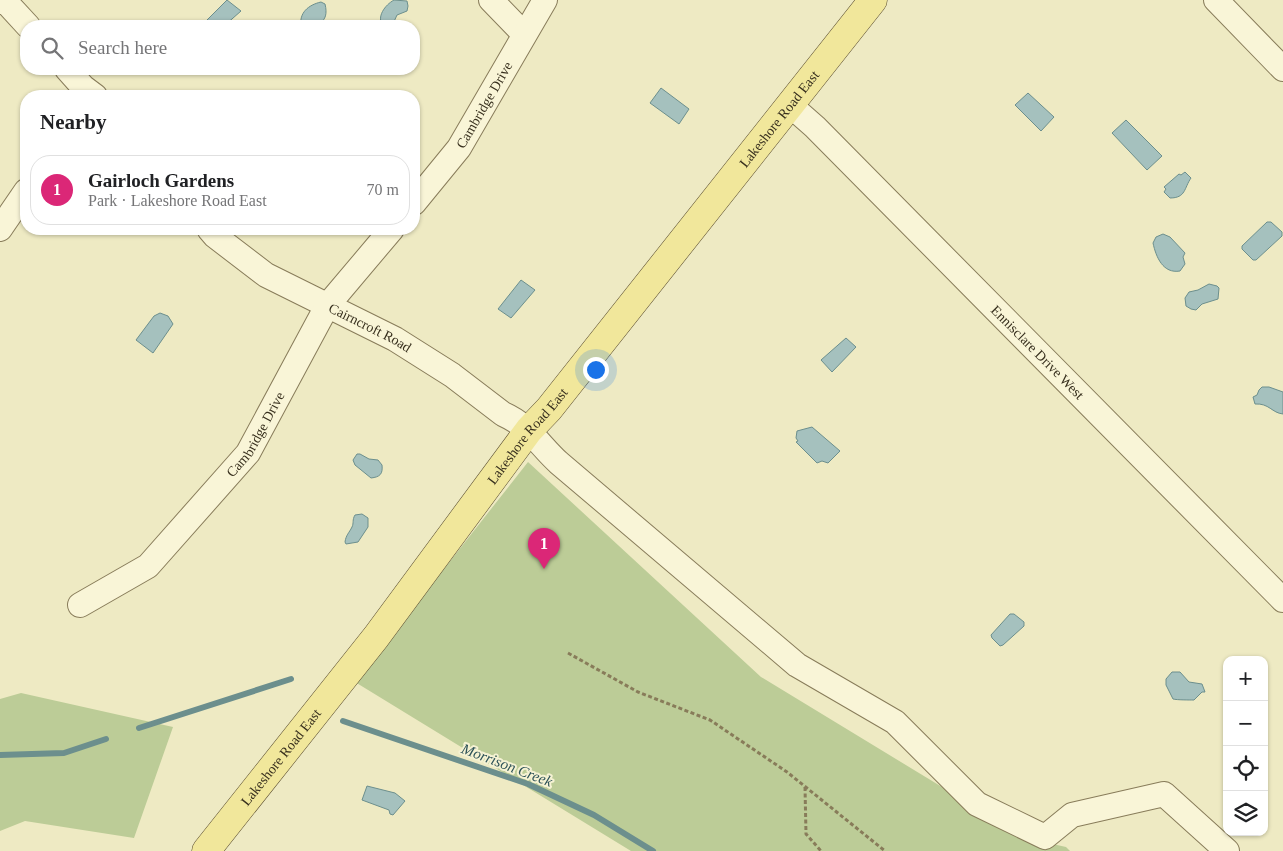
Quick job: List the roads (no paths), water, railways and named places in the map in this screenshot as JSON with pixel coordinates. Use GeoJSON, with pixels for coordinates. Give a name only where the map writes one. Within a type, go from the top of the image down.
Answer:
{"type":"FeatureCollection","features":[{"type":"Feature","properties":{"kind":"main road","name":"Lakeshore Road East"},"geometry":{"type":"LineString","coordinates":[[206,851],[376,637],[529,430],[550,409],[873,0]]}},
{"type":"Feature","properties":{"kind":"street"},"geometry":{"type":"LineString","coordinates":[[4,0],[22,20]]}},
{"type":"Feature","properties":{"kind":"street"},"geometry":{"type":"LineString","coordinates":[[491,0],[524,34]]}},
{"type":"Feature","properties":{"kind":"street","name":"Cambridge Drive"},"geometry":{"type":"LineString","coordinates":[[420,196],[459,148],[544,0]]}},
{"type":"Feature","properties":{"kind":"street"},"geometry":{"type":"LineString","coordinates":[[1216,0],[1283,69]]}},
{"type":"Feature","properties":{"kind":"street"},"geometry":{"type":"LineString","coordinates":[[72,75],[87,90]]}},
{"type":"Feature","properties":{"kind":"street","name":"Ennisclare Drive West"},"geometry":{"type":"LineString","coordinates":[[790,105],[816,127],[1283,600]]}},
{"type":"Feature","properties":{"kind":"street"},"geometry":{"type":"LineString","coordinates":[[0,229],[20,200]]}},
{"type":"Feature","properties":{"kind":"street","name":"Cairncroft Road"},"geometry":{"type":"LineString","coordinates":[[213,235],[266,275],[395,339],[452,375],[504,414],[513,418],[529,430],[559,463],[797,665],[895,722],[977,804],[1045,838],[1072,815],[1164,794],[1227,851]]}},
{"type":"Feature","properties":{"kind":"street","name":"Cambridge Drive"},"geometry":{"type":"LineString","coordinates":[[80,604],[148,566],[248,453],[327,306],[387,235]]}},
{"type":"Feature","properties":{"kind":"water"},"geometry":{"type":"Polygon","coordinates":[[[227,0],[241,11],[231,20],[207,20],[227,0]]]}},
{"type":"Feature","properties":{"kind":"water"},"geometry":{"type":"Polygon","coordinates":[[[394,0],[407,1],[408,6],[407,11],[397,15],[395,20],[381,20],[382,12],[394,0]]]}},
{"type":"Feature","properties":{"kind":"water"},"geometry":{"type":"Polygon","coordinates":[[[321,2],[325,4],[324,20],[301,20],[305,10],[321,2]]]}},
{"type":"Feature","properties":{"kind":"water"},"geometry":{"type":"Polygon","coordinates":[[[661,88],[689,109],[679,124],[650,103],[661,88]]]}},
{"type":"Feature","properties":{"kind":"water"},"geometry":{"type":"Polygon","coordinates":[[[1028,93],[1054,117],[1041,131],[1015,105],[1028,93]]]}},
{"type":"Feature","properties":{"kind":"water"},"geometry":{"type":"Polygon","coordinates":[[[1126,120],[1162,156],[1147,170],[1112,133],[1126,120]]]}},
{"type":"Feature","properties":{"kind":"water"},"geometry":{"type":"Polygon","coordinates":[[[1185,172],[1191,178],[1184,192],[1175,198],[1170,198],[1164,192],[1166,189],[1164,187],[1179,174],[1181,175],[1185,172]]]}},
{"type":"Feature","properties":{"kind":"water"},"geometry":{"type":"Polygon","coordinates":[[[1267,222],[1271,222],[1282,232],[1282,236],[1256,260],[1253,260],[1242,249],[1242,246],[1267,222]]]}},
{"type":"Feature","properties":{"kind":"water"},"geometry":{"type":"Polygon","coordinates":[[[1163,234],[1170,237],[1185,253],[1183,257],[1185,264],[1180,271],[1169,270],[1158,259],[1153,243],[1156,237],[1163,234]]]}},
{"type":"Feature","properties":{"kind":"water"},"geometry":{"type":"Polygon","coordinates":[[[521,280],[535,290],[511,318],[498,309],[521,280]]]}},
{"type":"Feature","properties":{"kind":"water"},"geometry":{"type":"Polygon","coordinates":[[[1209,284],[1219,288],[1218,299],[1202,304],[1196,310],[1186,306],[1185,298],[1189,292],[1209,284]]]}},
{"type":"Feature","properties":{"kind":"water"},"geometry":{"type":"Polygon","coordinates":[[[160,313],[168,316],[173,324],[153,353],[136,340],[154,316],[160,313]]]}},
{"type":"Feature","properties":{"kind":"water"},"geometry":{"type":"Polygon","coordinates":[[[846,338],[856,347],[832,372],[821,360],[846,338]]]}},
{"type":"Feature","properties":{"kind":"water"},"geometry":{"type":"Polygon","coordinates":[[[1262,387],[1269,387],[1283,392],[1283,414],[1267,406],[1255,404],[1253,397],[1257,395],[1262,387]]]}},
{"type":"Feature","properties":{"kind":"water"},"geometry":{"type":"Polygon","coordinates":[[[812,427],[840,451],[828,463],[822,461],[817,463],[796,442],[798,441],[796,438],[797,431],[812,427]]]}},
{"type":"Feature","properties":{"kind":"water"},"geometry":{"type":"Polygon","coordinates":[[[357,454],[369,459],[378,460],[382,465],[382,471],[377,477],[371,478],[355,465],[353,460],[357,454]]]}},
{"type":"Feature","properties":{"kind":"water"},"geometry":{"type":"Polygon","coordinates":[[[362,514],[368,518],[368,527],[358,542],[346,544],[346,538],[353,526],[355,515],[362,514]]]}},
{"type":"Feature","properties":{"kind":"water"},"geometry":{"type":"Polygon","coordinates":[[[1010,614],[1014,614],[1024,622],[1024,626],[1000,646],[991,635],[1010,614]]]}},
{"type":"Feature","properties":{"kind":"water"},"geometry":{"type":"Polygon","coordinates":[[[1172,672],[1180,672],[1189,682],[1202,684],[1205,692],[1202,692],[1194,700],[1173,699],[1166,685],[1166,679],[1172,672]]]}},
{"type":"Feature","properties":{"kind":"water"},"geometry":{"type":"Polygon","coordinates":[[[367,786],[395,793],[405,801],[393,815],[390,814],[389,810],[362,800],[367,786]]]}},
{"type":"Feature","properties":{"kind":"waterway","name":"Morrison Creek"},"geometry":{"type":"LineString","coordinates":[[139,728],[291,679]]}},
{"type":"Feature","properties":{"kind":"waterway","name":"Morrison Creek"},"geometry":{"type":"LineString","coordinates":[[343,721],[528,784],[594,815],[653,851]]}},
{"type":"Feature","properties":{"kind":"waterway","name":"Morrison Creek"},"geometry":{"type":"LineString","coordinates":[[0,755],[64,753],[106,739]]}},
{"type":"Feature","properties":{"kind":"place","name":"Gairloch Gardens"},"geometry":{"type":"Point","coordinates":[544,569]}}]}
